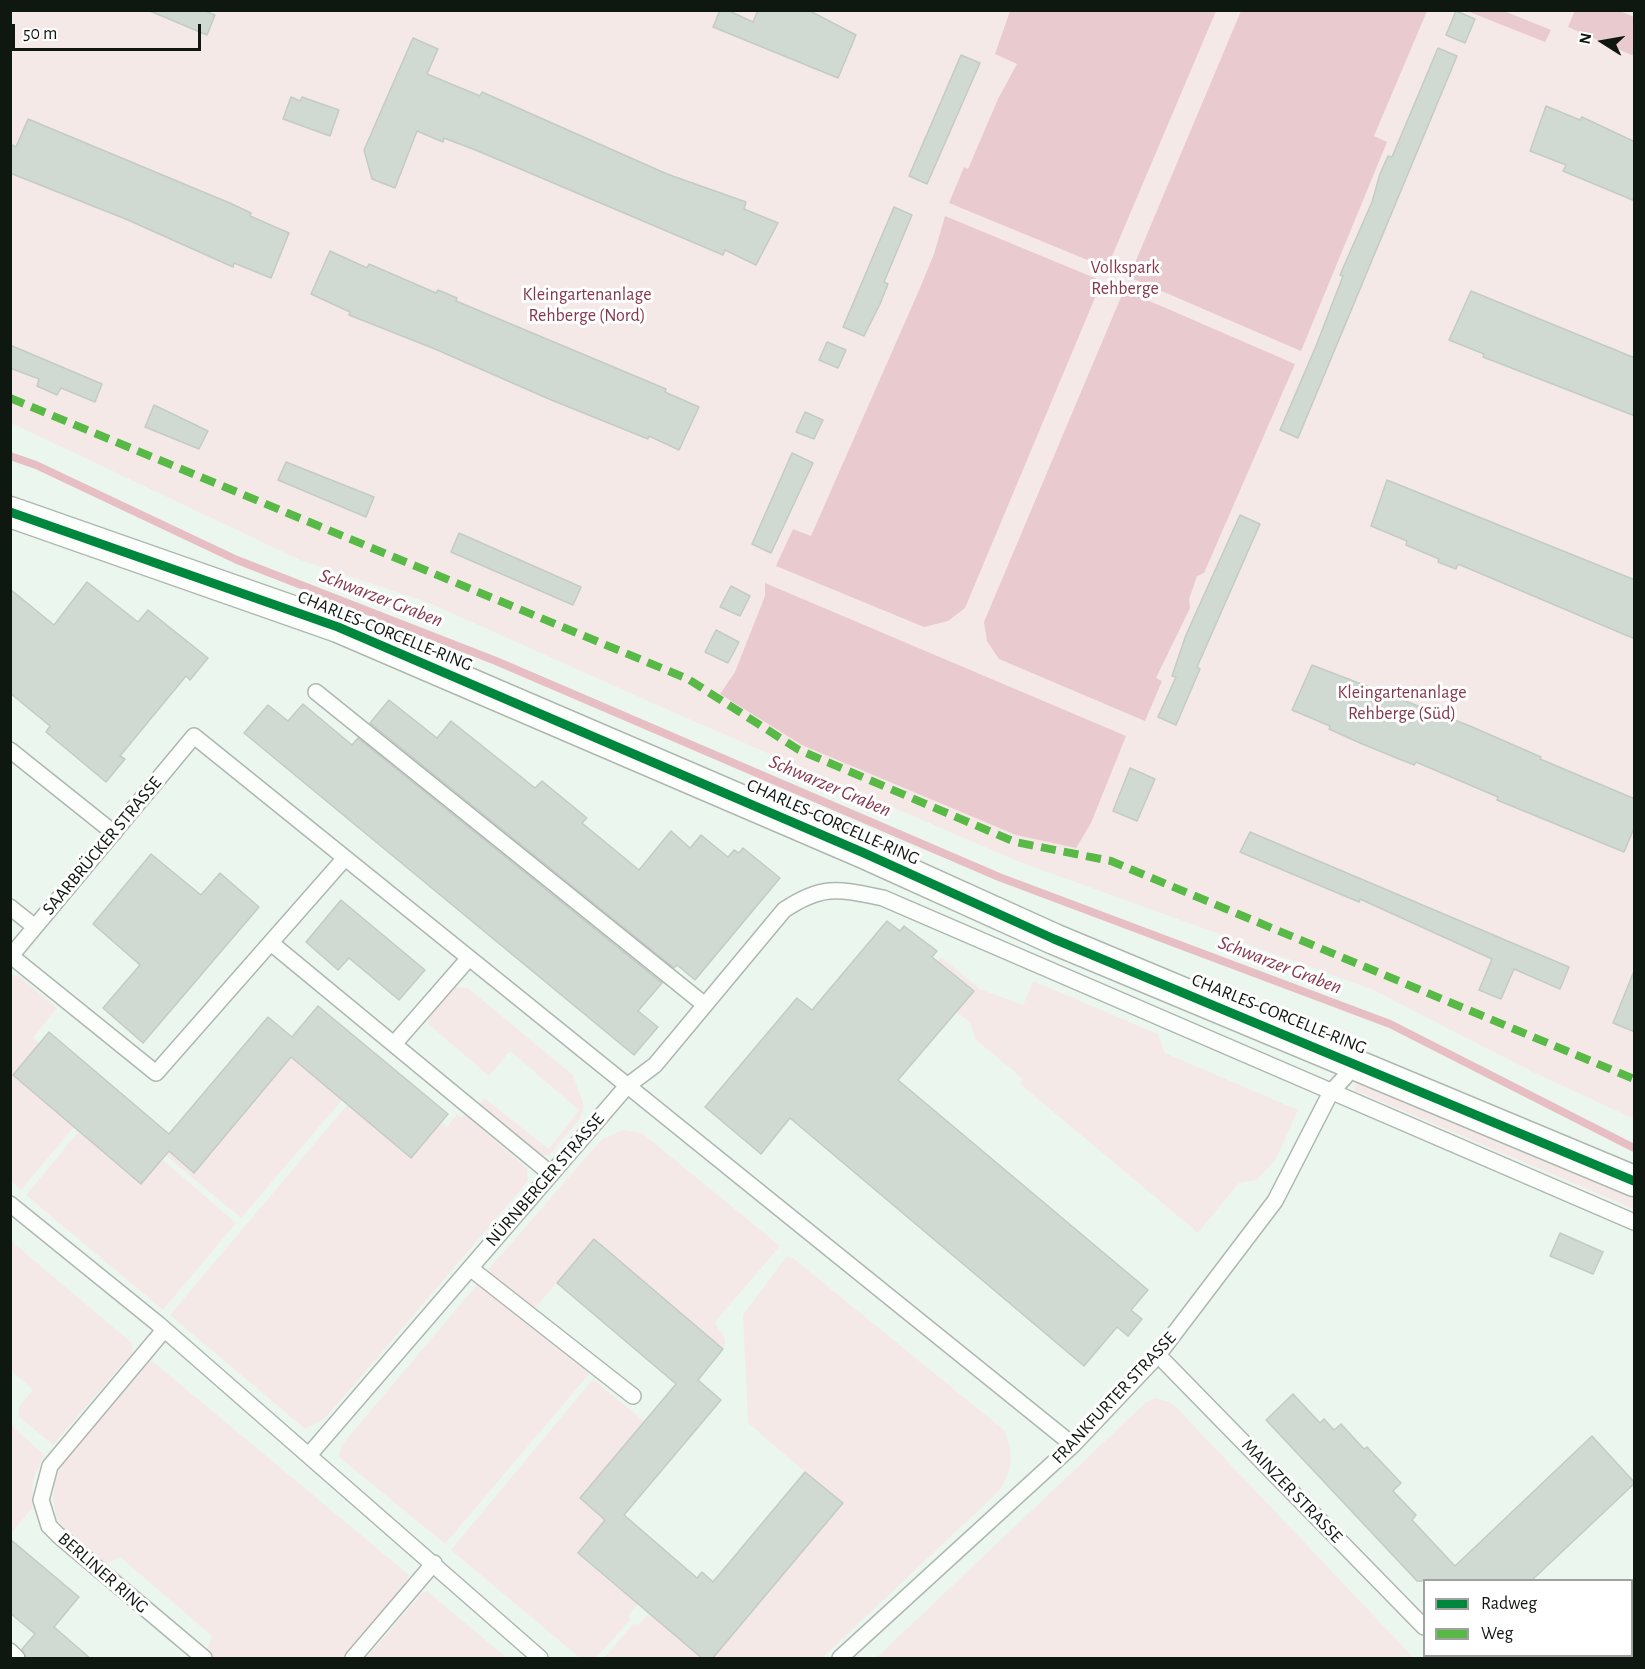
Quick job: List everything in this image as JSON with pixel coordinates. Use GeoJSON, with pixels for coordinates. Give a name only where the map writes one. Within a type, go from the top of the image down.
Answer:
{"type":"FeatureCollection","features":[{"type":"Feature","properties":{"kind":"street","name":"CHARLES-CORCELLE-RING"},"geometry":{"type":"LineString","coordinates":[[10,512],[338,627],[854,848],[1054,939],[1635,1182]]}},
{"type":"Feature","properties":{"kind":"lane"},"geometry":{"type":"LineString","coordinates":[[316,692],[705,1005]]}},
{"type":"Feature","properties":{"kind":"lane","name":"SAARBRÜCKER STRASSE"},"geometry":{"type":"LineString","coordinates":[[11,956],[194,736],[345,858]]}},
{"type":"Feature","properties":{"kind":"lane"},"geometry":{"type":"LineString","coordinates":[[10,750],[114,833]]}},
{"type":"Feature","properties":{"kind":"lane"},"geometry":{"type":"LineString","coordinates":[[11,956],[156,1073],[345,858],[1072,1445]]}},
{"type":"Feature","properties":{"kind":"lane","name":"NÜRNBERGER STRASSE"},"geometry":{"type":"LineString","coordinates":[[309,1455],[627,1086],[655,1065],[784,910],[807,895],[838,889],[883,898],[1635,1222]]}},
{"type":"Feature","properties":{"kind":"lane"},"geometry":{"type":"LineString","coordinates":[[10,907],[35,927]]}},
{"type":"Feature","properties":{"kind":"lane"},"geometry":{"type":"LineString","coordinates":[[271,943],[551,1174]]}},
{"type":"Feature","properties":{"kind":"lane"},"geometry":{"type":"LineString","coordinates":[[394,1044],[469,958]]}},
{"type":"Feature","properties":{"kind":"lane","name":"FRANKFURTER STRASSE"},"geometry":{"type":"LineString","coordinates":[[840,1659],[1072,1445],[1158,1355],[1275,1200],[1331,1092],[1345,1077],[1350,1061]]}},
{"type":"Feature","properties":{"kind":"lane"},"geometry":{"type":"LineString","coordinates":[[10,1204],[164,1330],[434,1563],[540,1659]]}},
{"type":"Feature","properties":{"kind":"lane"},"geometry":{"type":"LineString","coordinates":[[470,1268],[633,1396]]}},
{"type":"Feature","properties":{"kind":"lane","name":"BERLINER RING"},"geometry":{"type":"LineString","coordinates":[[164,1330],[50,1466],[41,1500],[49,1526],[58,1535],[204,1659]]}},
{"type":"Feature","properties":{"kind":"lane","name":"MAINZER STRASSE"},"geometry":{"type":"LineString","coordinates":[[1158,1355],[1423,1625]]}},
{"type":"Feature","properties":{"kind":"lane"},"geometry":{"type":"LineString","coordinates":[[353,1659],[434,1563]]}},
{"type":"Feature","properties":{"kind":"lane"},"geometry":{"type":"LineString","coordinates":[[10,1651],[17,1659]]}},
{"type":"Feature","properties":{"kind":"green space"},"geometry":{"type":"Polygon","coordinates":[[[11,11],[1634,11],[1634,1119],[1533,1072],[1371,989],[1017,861],[677,714],[429,603],[300,560],[11,423],[11,11]]]}},
{"type":"Feature","properties":{"kind":"green space"},"geometry":{"type":"Polygon","coordinates":[[[941,957],[980,989],[1023,1005],[1033,981],[1158,1034],[1165,1053],[1298,1110],[1276,1159],[1257,1180],[1239,1183],[1198,1233],[1020,1084],[1023,1079],[975,1039],[970,1022],[956,1012],[937,962],[941,957]]]}},
{"type":"Feature","properties":{"kind":"green space"},"geometry":{"type":"Polygon","coordinates":[[[11,975],[19,976],[57,1008],[33,1038],[40,1043],[13,1075],[74,1127],[21,1190],[11,1181],[11,975]]]}},
{"type":"Feature","properties":{"kind":"green space"},"geometry":{"type":"Polygon","coordinates":[[[455,987],[468,988],[573,1075],[584,1105],[580,1119],[549,1155],[537,1155],[479,1105],[484,1098],[549,1149],[579,1110],[510,1051],[489,1076],[428,1024],[429,1016],[455,987]]]}},
{"type":"Feature","properties":{"kind":"green space"},"geometry":{"type":"Polygon","coordinates":[[[291,1057],[342,1100],[241,1218],[165,1155],[169,1151],[194,1173],[291,1057]]]}},
{"type":"Feature","properties":{"kind":"green space"},"geometry":{"type":"Polygon","coordinates":[[[1357,1082],[1634,1199],[1634,1209],[1354,1090],[1357,1082]]]}},
{"type":"Feature","properties":{"kind":"green space"},"geometry":{"type":"Polygon","coordinates":[[[347,1105],[411,1158],[441,1122],[447,1127],[457,1114],[462,1118],[464,1114],[527,1168],[528,1181],[342,1399],[324,1419],[305,1429],[170,1315],[347,1105]]]}},
{"type":"Feature","properties":{"kind":"green space"},"geometry":{"type":"Polygon","coordinates":[[[623,1130],[642,1133],[780,1246],[715,1322],[725,1338],[723,1349],[594,1239],[536,1307],[531,1306],[487,1271],[602,1139],[623,1130]]]}},
{"type":"Feature","properties":{"kind":"green space"},"geometry":{"type":"Polygon","coordinates":[[[79,1131],[141,1184],[162,1159],[236,1223],[163,1310],[26,1195],[79,1131]]]}},
{"type":"Feature","properties":{"kind":"green space"},"geometry":{"type":"Polygon","coordinates":[[[10,1240],[132,1343],[133,1352],[53,1445],[19,1417],[18,1413],[20,1406],[33,1390],[11,1370],[10,1240]]]}},
{"type":"Feature","properties":{"kind":"green space"},"geometry":{"type":"Polygon","coordinates":[[[786,1257],[793,1258],[1004,1430],[1011,1453],[1010,1468],[1000,1490],[822,1658],[712,1658],[710,1579],[718,1576],[805,1472],[748,1423],[743,1315],[786,1257]]]}},
{"type":"Feature","properties":{"kind":"green space"},"geometry":{"type":"Polygon","coordinates":[[[479,1282],[589,1374],[445,1544],[339,1457],[341,1446],[479,1282]]]}},
{"type":"Feature","properties":{"kind":"green space"},"geometry":{"type":"Polygon","coordinates":[[[151,1360],[409,1575],[405,1586],[344,1658],[211,1658],[206,1654],[212,1636],[120,1557],[103,1565],[69,1536],[56,1517],[53,1499],[55,1481],[61,1463],[151,1360]]]}},
{"type":"Feature","properties":{"kind":"green space"},"geometry":{"type":"Polygon","coordinates":[[[593,1379],[645,1422],[580,1498],[605,1520],[578,1554],[638,1604],[628,1616],[631,1619],[596,1658],[580,1658],[451,1550],[593,1379]]]}},
{"type":"Feature","properties":{"kind":"green space"},"geometry":{"type":"Polygon","coordinates":[[[1155,1398],[1169,1402],[1177,1408],[1414,1658],[876,1658],[1145,1403],[1155,1398]]]}},
{"type":"Feature","properties":{"kind":"green space"},"geometry":{"type":"Polygon","coordinates":[[[11,1425],[44,1455],[33,1479],[32,1508],[11,1534],[11,1425]]]}},
{"type":"Feature","properties":{"kind":"green space"},"geometry":{"type":"Polygon","coordinates":[[[427,1591],[507,1658],[366,1658],[423,1592],[427,1591]]]}},
{"type":"Feature","properties":{"kind":"green space"},"geometry":{"type":"Polygon","coordinates":[[[649,1613],[703,1658],[604,1658],[634,1623],[639,1625],[649,1613]]]}},
{"type":"Feature","properties":{"kind":"shaded area"},"geometry":{"type":"Polygon","coordinates":[[[1575,10],[1620,11],[1634,17],[1634,56],[1568,27],[1575,10]]]}},
{"type":"Feature","properties":{"kind":"shaded area"},"geometry":{"type":"Polygon","coordinates":[[[1010,11],[1216,11],[1107,268],[949,203],[964,167],[968,169],[998,99],[1017,64],[995,54],[1010,11]]]}},
{"type":"Feature","properties":{"kind":"shaded area"},"geometry":{"type":"Polygon","coordinates":[[[1241,11],[1427,11],[1374,136],[1387,142],[1301,351],[1129,277],[1241,11]]]}},
{"type":"Feature","properties":{"kind":"shaded area"},"geometry":{"type":"Polygon","coordinates":[[[1467,11],[1504,11],[1551,30],[1545,42],[1467,11]]]}},
{"type":"Feature","properties":{"kind":"shaded area"},"geometry":{"type":"Polygon","coordinates":[[[945,216],[1102,281],[965,608],[948,621],[924,627],[776,566],[793,529],[811,536],[920,288],[934,254],[945,216]]]}},
{"type":"Feature","properties":{"kind":"shaded area"},"geometry":{"type":"Polygon","coordinates":[[[1124,290],[1295,364],[1204,573],[1197,576],[1189,599],[1190,608],[1156,678],[1162,681],[1145,721],[999,659],[987,641],[984,622],[1124,290]]]}},
{"type":"Feature","properties":{"kind":"shaded area"},"geometry":{"type":"Polygon","coordinates":[[[765,583],[1126,736],[1091,823],[1076,848],[1016,835],[802,745],[720,694],[735,672],[765,596],[765,583]]]}},
{"type":"Feature","properties":{"kind":"building"},"geometry":{"type":"Polygon","coordinates":[[[203,10],[215,15],[207,35],[150,11],[203,10]]]}},
{"type":"Feature","properties":{"kind":"building"},"geometry":{"type":"Polygon","coordinates":[[[720,10],[727,10],[753,22],[758,10],[808,10],[856,35],[838,78],[713,27],[720,10]]]}},
{"type":"Feature","properties":{"kind":"building"},"geometry":{"type":"Polygon","coordinates":[[[1456,11],[1475,19],[1465,43],[1446,35],[1456,11]]]}},
{"type":"Feature","properties":{"kind":"building"},"geometry":{"type":"Polygon","coordinates":[[[413,38],[438,49],[427,74],[480,96],[482,92],[667,174],[746,202],[744,209],[778,223],[756,265],[725,250],[723,255],[478,151],[444,138],[443,142],[417,131],[395,188],[372,179],[364,150],[413,38]]]}},
{"type":"Feature","properties":{"kind":"building"},"geometry":{"type":"Polygon","coordinates":[[[1438,48],[1457,56],[1298,438],[1280,430],[1316,346],[1343,276],[1340,275],[1372,202],[1380,174],[1388,156],[1392,157],[1438,48]]]}},
{"type":"Feature","properties":{"kind":"building"},"geometry":{"type":"Polygon","coordinates":[[[961,55],[980,63],[927,184],[909,176],[961,55]]]}},
{"type":"Feature","properties":{"kind":"building"},"geometry":{"type":"Polygon","coordinates":[[[291,97],[300,101],[302,97],[339,110],[330,136],[283,119],[291,97]]]}},
{"type":"Feature","properties":{"kind":"building"},"geometry":{"type":"Polygon","coordinates":[[[1546,106],[1580,120],[1582,117],[1635,142],[1635,201],[1563,171],[1566,165],[1530,151],[1546,106]]]}},
{"type":"Feature","properties":{"kind":"building"},"geometry":{"type":"Polygon","coordinates":[[[28,119],[232,204],[251,213],[250,216],[289,233],[271,278],[234,263],[233,267],[128,220],[10,173],[10,144],[16,147],[28,119]]]}},
{"type":"Feature","properties":{"kind":"building"},"geometry":{"type":"Polygon","coordinates":[[[894,207],[912,215],[884,282],[888,284],[864,336],[843,327],[894,207]]]}},
{"type":"Feature","properties":{"kind":"building"},"geometry":{"type":"Polygon","coordinates":[[[330,251],[367,268],[369,264],[436,293],[438,290],[457,298],[456,301],[666,389],[665,392],[699,407],[679,450],[649,436],[648,439],[549,399],[435,349],[349,315],[350,312],[311,294],[330,251]]]}},
{"type":"Feature","properties":{"kind":"building"},"geometry":{"type":"Polygon","coordinates":[[[1471,291],[1635,358],[1635,416],[1483,357],[1484,354],[1449,340],[1471,291]]]}},
{"type":"Feature","properties":{"kind":"building"},"geometry":{"type":"Polygon","coordinates":[[[827,342],[846,350],[838,368],[819,360],[827,342]]]}},
{"type":"Feature","properties":{"kind":"building"},"geometry":{"type":"Polygon","coordinates":[[[10,345],[102,384],[95,402],[61,388],[57,395],[37,386],[39,379],[10,368],[10,345]]]}},
{"type":"Feature","properties":{"kind":"building"},"geometry":{"type":"Polygon","coordinates":[[[154,405],[208,431],[199,449],[145,427],[154,405]]]}},
{"type":"Feature","properties":{"kind":"building"},"geometry":{"type":"Polygon","coordinates":[[[805,412],[823,420],[814,439],[796,432],[805,412]]]}},
{"type":"Feature","properties":{"kind":"building"},"geometry":{"type":"Polygon","coordinates":[[[792,453],[813,463],[771,553],[752,544],[792,453]]]}},
{"type":"Feature","properties":{"kind":"building"},"geometry":{"type":"Polygon","coordinates":[[[286,462],[374,497],[366,517],[278,480],[286,462]]]}},
{"type":"Feature","properties":{"kind":"building"},"geometry":{"type":"Polygon","coordinates":[[[1387,480],[1635,580],[1635,639],[1458,564],[1456,569],[1438,562],[1439,559],[1406,545],[1407,541],[1371,526],[1387,480]]]}},
{"type":"Feature","properties":{"kind":"building"},"geometry":{"type":"Polygon","coordinates":[[[1240,515],[1260,524],[1197,667],[1200,669],[1176,725],[1158,717],[1176,677],[1172,676],[1186,635],[1240,515]]]}},
{"type":"Feature","properties":{"kind":"building"},"geometry":{"type":"Polygon","coordinates":[[[459,533],[581,587],[573,605],[451,552],[459,533]]]}},
{"type":"Feature","properties":{"kind":"building"},"geometry":{"type":"Polygon","coordinates":[[[87,582],[138,622],[148,610],[208,658],[190,680],[186,676],[120,756],[125,759],[106,782],[46,732],[50,726],[10,693],[10,589],[54,625],[87,582]]]}},
{"type":"Feature","properties":{"kind":"building"},"geometry":{"type":"Polygon","coordinates":[[[731,586],[750,596],[740,616],[720,607],[731,586]]]}},
{"type":"Feature","properties":{"kind":"building"},"geometry":{"type":"Polygon","coordinates":[[[716,630],[739,642],[728,663],[705,652],[716,630]]]}},
{"type":"Feature","properties":{"kind":"building"},"geometry":{"type":"Polygon","coordinates":[[[1312,665],[1470,726],[1541,757],[1540,759],[1635,799],[1635,826],[1624,852],[1497,800],[1498,797],[1416,762],[1414,765],[1360,743],[1329,729],[1330,726],[1292,710],[1312,665]]]}},
{"type":"Feature","properties":{"kind":"building"},"geometry":{"type":"Polygon","coordinates":[[[389,700],[437,738],[451,721],[535,788],[542,781],[587,818],[582,823],[639,870],[671,831],[690,848],[701,835],[728,857],[734,850],[739,853],[743,848],[780,878],[695,980],[677,965],[674,968],[370,723],[389,700]]]}},
{"type":"Feature","properties":{"kind":"building"},"geometry":{"type":"Polygon","coordinates":[[[303,704],[352,745],[358,738],[662,983],[638,1011],[658,1027],[634,1055],[244,733],[268,705],[288,721],[303,704]]]}},
{"type":"Feature","properties":{"kind":"building"},"geometry":{"type":"Polygon","coordinates":[[[1130,768],[1155,779],[1137,821],[1113,811],[1130,768]]]}},
{"type":"Feature","properties":{"kind":"building"},"geometry":{"type":"Polygon","coordinates":[[[1250,832],[1569,967],[1560,989],[1514,969],[1501,999],[1479,990],[1492,959],[1360,899],[1359,902],[1240,852],[1250,832]]]}},
{"type":"Feature","properties":{"kind":"building"},"geometry":{"type":"Polygon","coordinates":[[[151,854],[201,895],[220,873],[259,907],[143,1043],[103,1008],[140,965],[93,924],[151,854]]]}},
{"type":"Feature","properties":{"kind":"building"},"geometry":{"type":"Polygon","coordinates":[[[341,900],[425,970],[399,1000],[349,958],[338,970],[306,942],[341,900]]]}},
{"type":"Feature","properties":{"kind":"building"},"geometry":{"type":"Polygon","coordinates":[[[887,921],[900,931],[904,926],[937,951],[932,957],[974,991],[898,1080],[1148,1290],[1131,1310],[1142,1319],[1128,1336],[1117,1327],[1084,1366],[790,1118],[761,1154],[705,1107],[797,998],[812,1010],[887,921]]]}},
{"type":"Feature","properties":{"kind":"building"},"geometry":{"type":"Polygon","coordinates":[[[1635,971],[1635,1032],[1613,1023],[1635,971]]]}},
{"type":"Feature","properties":{"kind":"building"},"geometry":{"type":"Polygon","coordinates":[[[318,1006],[448,1114],[411,1158],[291,1057],[194,1173],[169,1151],[141,1184],[13,1075],[49,1032],[169,1134],[268,1017],[292,1037],[318,1006]]]}},
{"type":"Feature","properties":{"kind":"building"},"geometry":{"type":"Polygon","coordinates":[[[1560,1233],[1603,1252],[1593,1274],[1550,1256],[1560,1233]]]}},
{"type":"Feature","properties":{"kind":"building"},"geometry":{"type":"Polygon","coordinates":[[[594,1239],[723,1349],[698,1380],[721,1400],[624,1515],[697,1578],[702,1572],[713,1582],[805,1472],[843,1503],[712,1659],[703,1659],[578,1553],[605,1520],[580,1498],[676,1384],[557,1283],[594,1239]]]}},
{"type":"Feature","properties":{"kind":"building"},"geometry":{"type":"Polygon","coordinates":[[[1293,1394],[1320,1423],[1324,1419],[1334,1430],[1341,1424],[1364,1449],[1367,1447],[1401,1483],[1393,1491],[1416,1515],[1412,1520],[1455,1566],[1592,1436],[1635,1483],[1533,1579],[1423,1579],[1423,1581],[1417,1581],[1266,1420],[1293,1394]]]}},
{"type":"Feature","properties":{"kind":"building"},"geometry":{"type":"Polygon","coordinates":[[[10,1539],[79,1597],[54,1627],[91,1659],[26,1659],[22,1649],[35,1634],[10,1613],[10,1539]]]}},
{"type":"Feature","properties":{"kind":"waterway","name":"Schwarzer Graben"},"geometry":{"type":"LineString","coordinates":[[10,456],[36,465],[237,560],[496,661],[999,877],[1390,1024],[1634,1148]]}},
{"type":"Feature","properties":{"kind":"marked path"},"geometry":{"type":"LineString","coordinates":[[10,398],[688,679],[799,750],[1015,842],[1111,861],[1634,1079]]}},
{"type":"Feature","properties":{"kind":"cycle path"},"geometry":{"type":"LineString","coordinates":[[10,512],[338,627],[864,853],[1054,939],[1634,1181]]}},
{"type":"Feature","properties":{"kind":"park label","name":"Volkspark Rehberge"},"geometry":{"type":"Point","coordinates":[1125,278]}},
{"type":"Feature","properties":{"kind":"park label","name":"Kleingartenanlage Rehberge (Nord)"},"geometry":{"type":"Point","coordinates":[587,305]}},
{"type":"Feature","properties":{"kind":"park label","name":"Kleingartenanlage Rehberge (Süd)"},"geometry":{"type":"Point","coordinates":[1402,703]}}]}
